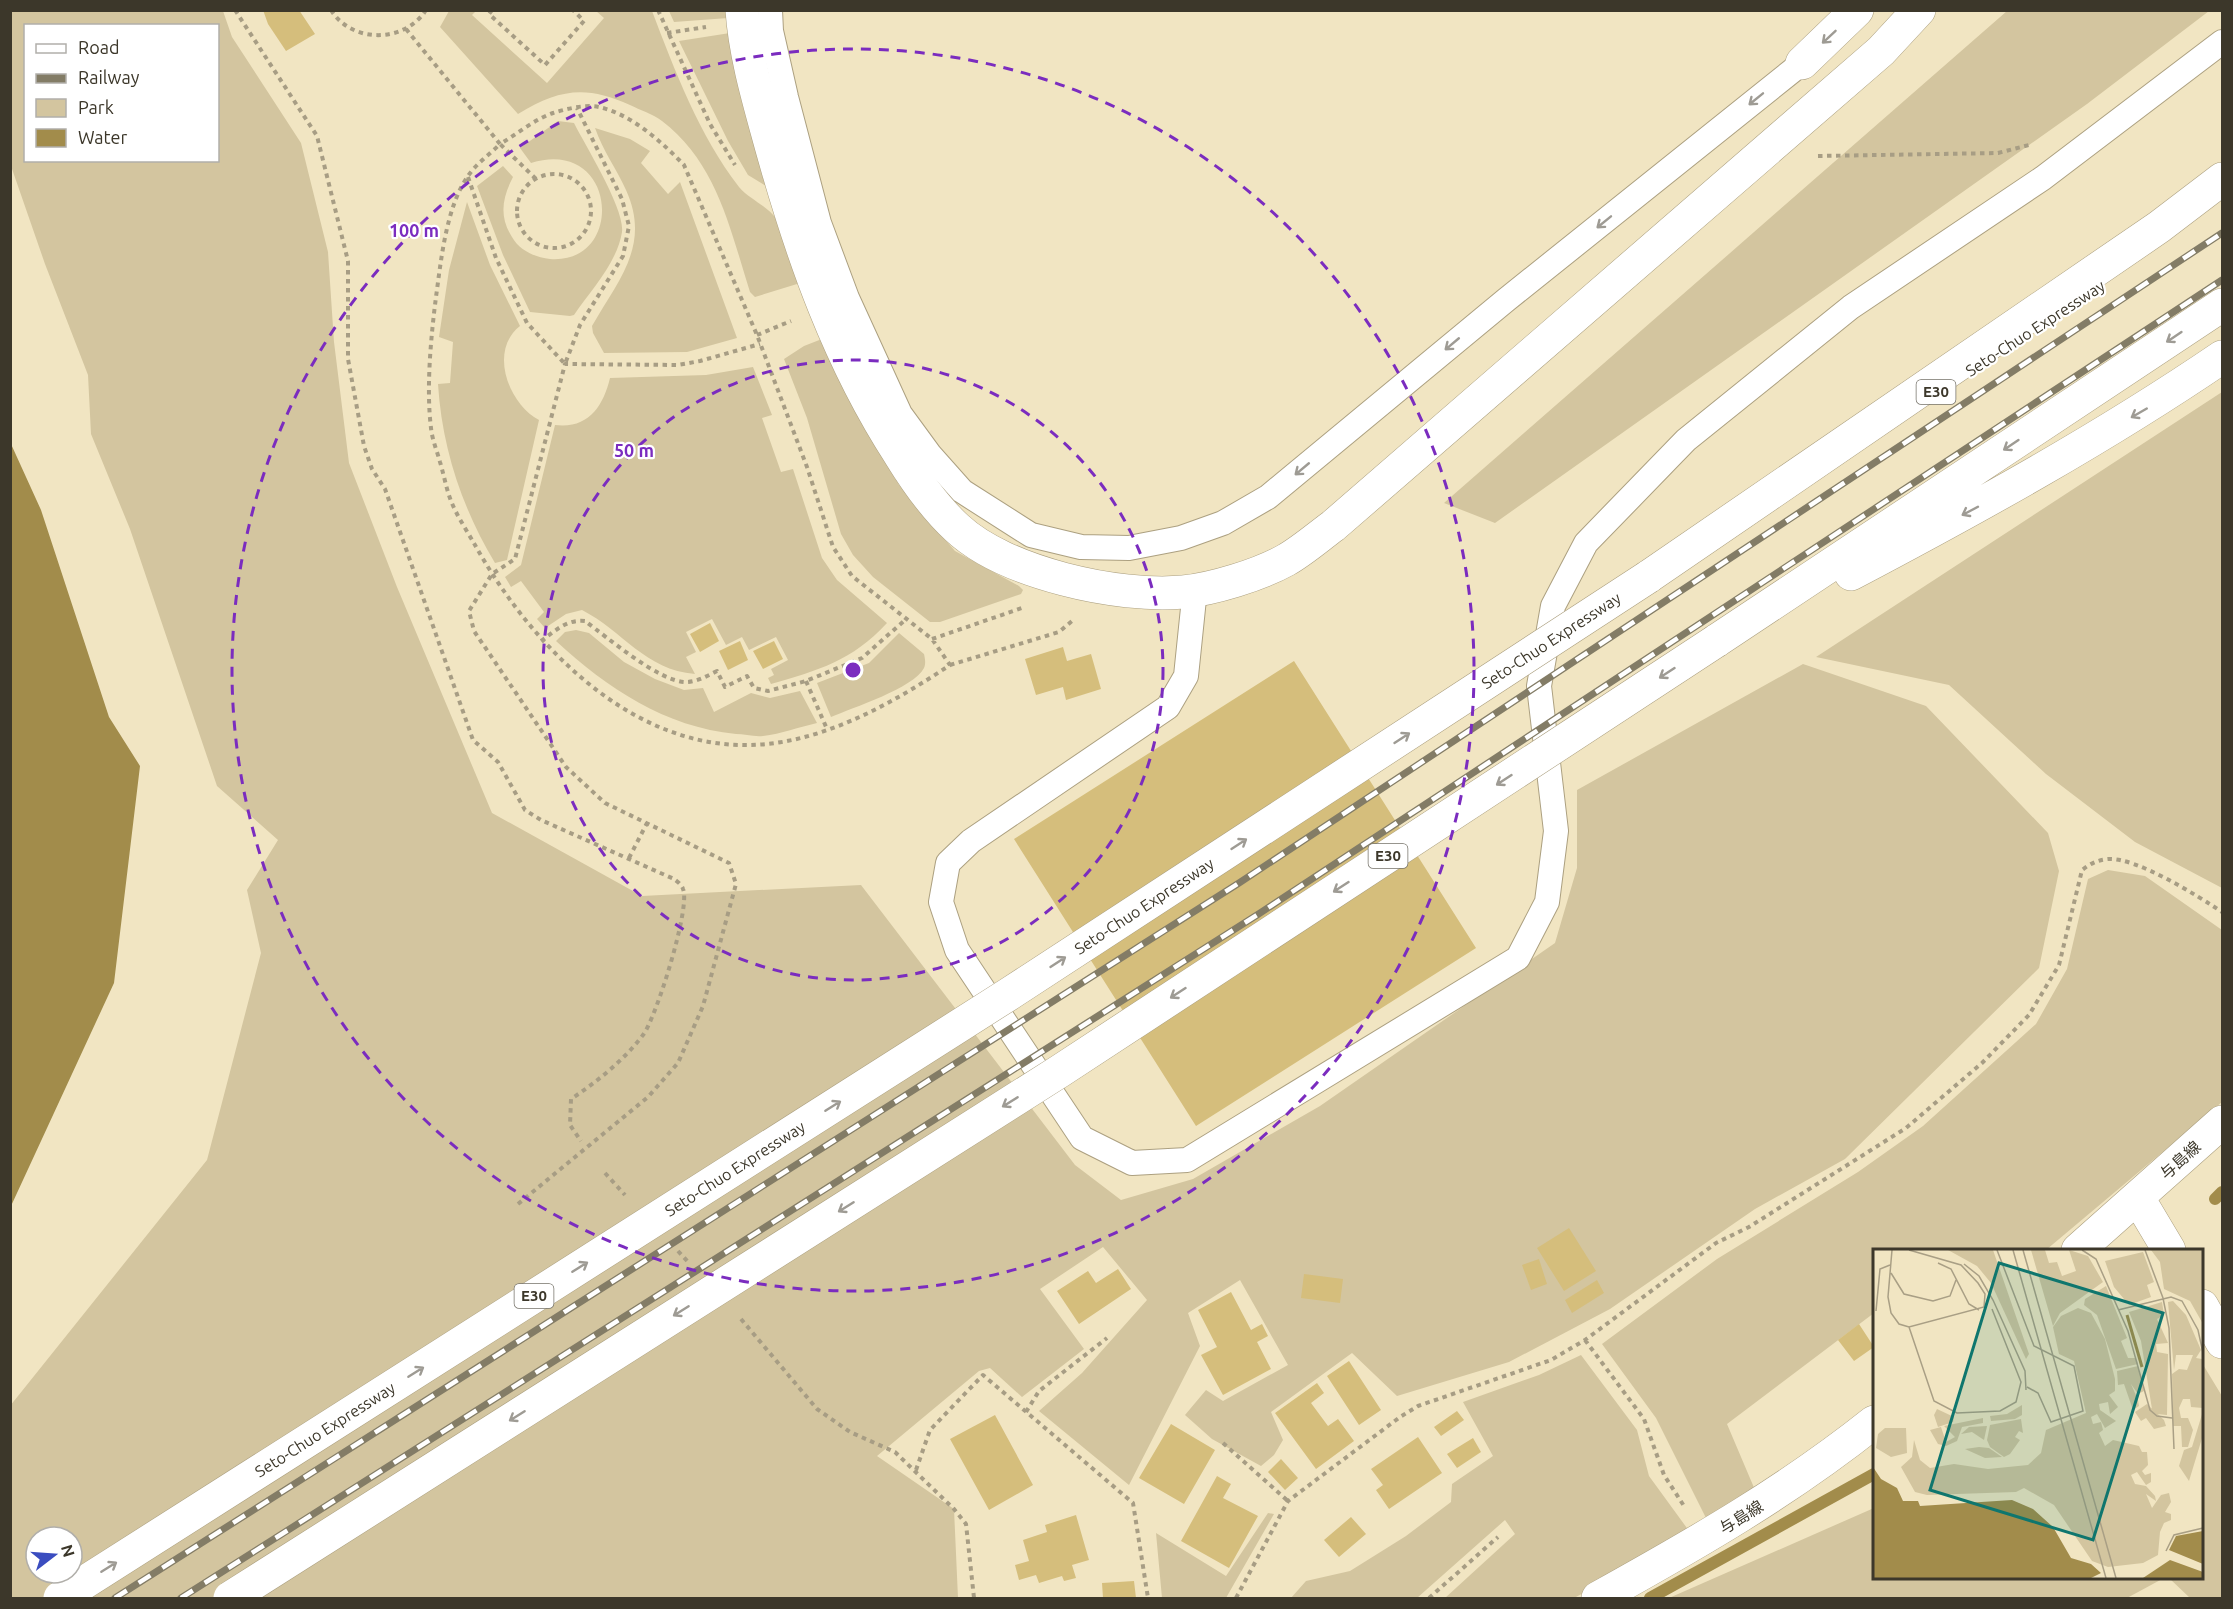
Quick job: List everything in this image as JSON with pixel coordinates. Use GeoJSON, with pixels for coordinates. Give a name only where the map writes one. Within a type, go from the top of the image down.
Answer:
{"type":"FeatureCollection","features":[{"type":"Feature","properties":{"kind":"main road"},"geometry":{"type":"LineString","coordinates":[[742,10],[763,118],[789,208],[832,329],[872,412],[921,488],[957,529],[996,556],[1050,577],[1125,589],[1183,592],[1238,579],[1286,560],[1333,526],[1881,51],[1919,10]]}},
{"type":"Feature","properties":{"kind":"main road"},"geometry":{"type":"LineString","coordinates":[[1802,63],[1857,10]]}},
{"type":"Feature","properties":{"kind":"main road"},"geometry":{"type":"LineString","coordinates":[[1648,577],[2159,227],[2223,179]]}},
{"type":"Feature","properties":{"kind":"main road","name":"Seto-Chuo Expressway"},"geometry":{"type":"LineString","coordinates":[[60,1599],[1009,994],[2223,205]]}},
{"type":"Feature","properties":{"kind":"main road","name":"E30"},"geometry":{"type":"LineString","coordinates":[[230,1599],[1060,1071],[2223,305]]}},
{"type":"Feature","properties":{"kind":"main road"},"geometry":{"type":"LineString","coordinates":[[1716,641],[1827,587],[1983,504],[2148,408],[2223,357]]}},
{"type":"Feature","properties":{"kind":"main road","name":"与島線"},"geometry":{"type":"LineString","coordinates":[[2080,1249],[2223,1122]]}},
{"type":"Feature","properties":{"kind":"main road"},"geometry":{"type":"LineString","coordinates":[[2138,1198],[2168,1249]]}},
{"type":"Feature","properties":{"kind":"main road"},"geometry":{"type":"LineString","coordinates":[[2203,1308],[2223,1342]]}},
{"type":"Feature","properties":{"kind":"main road","name":"与島線"},"geometry":{"type":"LineString","coordinates":[[1598,1599],[1705,1539],[1818,1467],[1873,1424]]}},
{"type":"Feature","properties":{"kind":"lane"},"geometry":{"type":"LineString","coordinates":[[770,10],[771,31],[786,97],[819,223],[847,298],[900,414],[930,455],[962,491],[1031,535],[1081,547],[1130,548],[1181,538],[1223,523],[1268,497],[1506,300],[1802,63]]}},
{"type":"Feature","properties":{"kind":"lane"},"geometry":{"type":"LineString","coordinates":[[1195,589],[1186,676],[1168,707],[972,842],[948,863],[941,902],[957,950],[1082,1138],[1132,1163],[1187,1160],[1518,958],[1547,902],[1556,831],[1539,686],[1553,606],[1586,543],[1686,440],[1851,308],[2043,178],[2223,42]]}},
{"type":"Feature","properties":{"kind":"path"},"geometry":{"type":"LineString","coordinates":[[235,10],[317,136],[348,261],[348,359],[364,446],[372,469],[385,489],[473,740],[498,762],[525,810],[542,820],[674,879],[683,888],[685,903],[663,990],[644,1034],[604,1077],[571,1099],[570,1125],[581,1141]]}},
{"type":"Feature","properties":{"kind":"path"},"geometry":{"type":"LineString","coordinates":[[331,10],[347,27],[366,35],[387,36],[406,29],[426,10]]}},
{"type":"Feature","properties":{"kind":"path"},"geometry":{"type":"LineString","coordinates":[[492,10],[489,14],[545,65],[584,21],[573,10]]}},
{"type":"Feature","properties":{"kind":"path"},"geometry":{"type":"LineString","coordinates":[[658,10],[710,124],[737,169]]}},
{"type":"Feature","properties":{"kind":"path"},"geometry":{"type":"LineString","coordinates":[[406,29],[500,144],[536,179]]}},
{"type":"Feature","properties":{"kind":"path"},"geometry":{"type":"LineString","coordinates":[[950,665],[932,639],[852,576],[832,547],[807,467],[760,344],[684,165],[667,147],[626,118],[598,107],[551,113],[500,144],[468,176],[453,210],[441,255],[431,338],[431,428],[451,501],[492,574],[541,641],[571,671],[637,716],[677,733],[705,742],[741,746],[769,744],[827,729],[872,711],[909,692],[950,665],[1059,632],[1072,622],[1080,582]]}},
{"type":"Feature","properties":{"kind":"path"},"geometry":{"type":"LineString","coordinates":[[518,1204],[648,1098],[678,1063],[703,1006],[736,884],[729,863],[604,803],[566,767],[474,631],[469,611],[492,574],[515,560],[565,364],[580,325],[622,256],[629,226],[622,199],[577,108]]}},
{"type":"Feature","properties":{"kind":"path"},"geometry":{"type":"LineString","coordinates":[[1815,156],[1998,153],[2038,142]]}},
{"type":"Feature","properties":{"kind":"path"},"geometry":{"type":"LineString","coordinates":[[546,174],[570,177],[587,194],[590,217],[587,228],[569,244],[545,246],[534,242],[519,222],[520,197],[536,179],[546,174]]}},
{"type":"Feature","properties":{"kind":"path"},"geometry":{"type":"LineString","coordinates":[[468,176],[496,258],[527,323],[565,364],[678,364],[700,361],[760,344]]}},
{"type":"Feature","properties":{"kind":"path"},"geometry":{"type":"LineString","coordinates":[[932,639],[994,617]]}},
{"type":"Feature","properties":{"kind":"path"},"geometry":{"type":"LineString","coordinates":[[541,641],[565,624],[575,620],[585,621],[638,661],[684,682],[702,678],[717,671],[725,687],[747,676],[754,688],[768,691],[806,681],[862,658],[905,620]]}},
{"type":"Feature","properties":{"kind":"path"},"geometry":{"type":"LineString","coordinates":[[806,681],[827,729]]}},
{"type":"Feature","properties":{"kind":"path"},"geometry":{"type":"LineString","coordinates":[[629,858],[647,823]]}},
{"type":"Feature","properties":{"kind":"path"},"geometry":{"type":"LineString","coordinates":[[1236,1599],[1288,1501],[1400,1417],[1418,1406],[1528,1370],[1585,1340],[1716,1242],[1749,1227],[1906,1128],[1982,1063],[2029,1016],[2059,965],[2082,870],[2093,862],[2109,859],[2125,861],[2194,893],[2223,912]]}},
{"type":"Feature","properties":{"kind":"path"},"geometry":{"type":"LineString","coordinates":[[605,1173],[628,1198]]}},
{"type":"Feature","properties":{"kind":"path"},"geometry":{"type":"LineString","coordinates":[[676,1250],[692,1267]]}},
{"type":"Feature","properties":{"kind":"path"},"geometry":{"type":"LineString","coordinates":[[740,1318],[817,1409],[850,1432],[895,1452],[939,1492],[966,1524],[974,1599]]}},
{"type":"Feature","properties":{"kind":"path"},"geometry":{"type":"LineString","coordinates":[[1026,1412],[1039,1391],[1107,1338]]}},
{"type":"Feature","properties":{"kind":"path"},"geometry":{"type":"LineString","coordinates":[[1585,1340],[1644,1419],[1664,1475],[1705,1539]]}},
{"type":"Feature","properties":{"kind":"path"},"geometry":{"type":"LineString","coordinates":[[916,1470],[930,1430],[983,1375],[1133,1503],[1148,1599]]}},
{"type":"Feature","properties":{"kind":"path"},"geometry":{"type":"LineString","coordinates":[[1223,1443],[1288,1501]]}},
{"type":"Feature","properties":{"kind":"path"},"geometry":{"type":"LineString","coordinates":[[1430,1599],[1498,1537]]}},
{"type":"Feature","properties":{"kind":"green space"},"geometry":{"type":"Polygon","coordinates":[[[11,11],[223,11],[232,37],[301,143],[328,252],[334,342],[349,463],[397,587],[492,813],[642,896],[861,885],[1075,1165],[1121,1200],[1193,1179],[1320,1106],[1555,943],[1577,868],[1577,790],[1803,664],[1926,706],[2048,833],[2059,871],[2039,968],[1845,1159],[1755,1209],[1610,1309],[1509,1362],[1397,1396],[1352,1353],[1271,1412],[1283,1440],[1274,1455],[1261,1466],[1212,1439],[1185,1415],[1206,1390],[1223,1401],[1288,1365],[1240,1280],[1188,1313],[1200,1346],[1129,1485],[1039,1411],[1082,1373],[1147,1300],[1103,1247],[1040,1289],[1084,1349],[1022,1397],[990,1368],[979,1371],[877,1456],[954,1509],[958,1598],[11,1598],[10,1406],[207,1160],[261,953],[247,890],[278,840],[217,786],[130,529],[91,434],[88,375],[45,264],[11,166],[11,11]]]}},
{"type":"Feature","properties":{"kind":"green space"},"geometry":{"type":"Polygon","coordinates":[[[449,11],[476,11],[472,15],[547,83],[604,18],[596,11],[652,11],[679,79],[712,146],[739,187],[777,220],[801,278],[797,284],[755,297],[750,292],[728,221],[709,177],[681,138],[662,121],[614,99],[586,92],[547,99],[518,114],[440,27],[449,11]]]}},
{"type":"Feature","properties":{"kind":"green space"},"geometry":{"type":"Polygon","coordinates":[[[669,11],[727,11],[728,18],[674,22],[669,11]]]}},
{"type":"Feature","properties":{"kind":"green space"},"geometry":{"type":"Polygon","coordinates":[[[2007,11],[2209,11],[2087,104],[1495,523],[1444,503],[2007,11]]]}},
{"type":"Feature","properties":{"kind":"green space"},"geometry":{"type":"Polygon","coordinates":[[[730,33],[766,186],[748,175],[728,141],[679,41],[730,33]]]}},
{"type":"Feature","properties":{"kind":"green space"},"geometry":{"type":"Polygon","coordinates":[[[558,121],[574,123],[611,193],[622,232],[615,255],[609,265],[574,315],[570,316],[530,312],[503,255],[477,186],[503,166],[513,177],[504,200],[505,222],[515,242],[528,252],[550,259],[575,255],[591,243],[600,224],[602,203],[595,183],[581,167],[560,160],[531,163],[520,148],[558,121]]]}},
{"type":"Feature","properties":{"kind":"green space"},"geometry":{"type":"Polygon","coordinates":[[[595,128],[630,139],[650,151],[641,163],[668,194],[680,182],[737,338],[687,352],[604,353],[593,333],[592,326],[629,261],[635,228],[633,210],[626,190],[595,128]]]}},
{"type":"Feature","properties":{"kind":"green space"},"geometry":{"type":"Polygon","coordinates":[[[467,202],[490,265],[520,326],[510,337],[505,349],[506,376],[519,402],[539,420],[507,560],[495,563],[473,521],[456,477],[444,431],[438,384],[450,383],[453,342],[439,337],[449,270],[467,202]]]}},
{"type":"Feature","properties":{"kind":"green space"},"geometry":{"type":"Polygon","coordinates":[[[827,337],[871,436],[899,485],[955,551],[1019,586],[1023,590],[1021,594],[940,622],[930,622],[873,577],[853,555],[841,534],[807,418],[784,359],[804,346],[827,337]]]}},
{"type":"Feature","properties":{"kind":"green space"},"geometry":{"type":"Polygon","coordinates":[[[753,367],[772,415],[762,418],[781,472],[793,469],[822,558],[837,580],[887,623],[861,647],[848,655],[820,669],[771,684],[768,678],[774,675],[771,669],[788,660],[776,637],[749,650],[742,637],[726,645],[712,619],[686,632],[696,652],[686,657],[695,674],[677,671],[648,658],[610,628],[582,610],[566,614],[545,628],[537,619],[544,612],[521,581],[511,587],[505,577],[521,565],[555,425],[567,425],[585,420],[598,407],[610,378],[706,375],[753,367]]]}},
{"type":"Feature","properties":{"kind":"green space"},"geometry":{"type":"Polygon","coordinates":[[[2222,392],[2222,888],[2135,842],[2046,774],[1949,685],[1816,657],[2222,392]]]}},
{"type":"Feature","properties":{"kind":"green space"},"geometry":{"type":"Polygon","coordinates":[[[576,630],[589,633],[624,662],[655,679],[684,690],[703,688],[714,712],[751,693],[770,698],[800,691],[817,723],[760,736],[710,730],[661,714],[617,689],[556,641],[565,632],[576,630]]]}},
{"type":"Feature","properties":{"kind":"green space"},"geometry":{"type":"Polygon","coordinates":[[[899,633],[924,654],[924,668],[908,683],[896,690],[831,717],[817,683],[869,663],[899,633]]]}},
{"type":"Feature","properties":{"kind":"green space"},"geometry":{"type":"Polygon","coordinates":[[[2108,870],[2145,876],[2222,930],[2222,1102],[2047,1249],[1873,1249],[1873,1314],[1727,1424],[1755,1490],[1710,1526],[1656,1418],[1602,1344],[1717,1259],[1858,1172],[1923,1126],[2036,1024],[2067,969],[2088,879],[2108,870]]]}},
{"type":"Feature","properties":{"kind":"green space"},"geometry":{"type":"Polygon","coordinates":[[[1581,1355],[1637,1430],[1649,1476],[1692,1535],[1574,1598],[1445,1598],[1515,1534],[1505,1520],[1417,1598],[1291,1598],[1306,1581],[1350,1571],[1406,1536],[1451,1502],[1452,1484],[1493,1456],[1463,1402],[1539,1375],[1581,1355]]]}},
{"type":"Feature","properties":{"kind":"green space"},"geometry":{"type":"Polygon","coordinates":[[[2203,1365],[2222,1396],[2222,1598],[2190,1598],[2170,1579],[2203,1579],[2203,1365]]]}},
{"type":"Feature","properties":{"kind":"green space"},"geometry":{"type":"Polygon","coordinates":[[[1873,1508],[1873,1579],[2162,1579],[2127,1598],[1669,1598],[1873,1508]]]}},
{"type":"Feature","properties":{"kind":"green space"},"geometry":{"type":"Polygon","coordinates":[[[1268,1513],[1274,1514],[1226,1598],[1162,1598],[1156,1533],[1226,1576],[1268,1513]]]}},
{"type":"Feature","properties":{"kind":"water"},"geometry":{"type":"Polygon","coordinates":[[[11,444],[41,510],[109,717],[140,766],[114,983],[11,1206],[11,444]]]}},
{"type":"Feature","properties":{"kind":"building"},"geometry":{"type":"Polygon","coordinates":[[[263,10],[299,10],[315,34],[286,51],[268,24],[263,10]]]}},
{"type":"Feature","properties":{"kind":"building"},"geometry":{"type":"Polygon","coordinates":[[[710,623],[719,641],[700,652],[690,634],[710,623]]]}},
{"type":"Feature","properties":{"kind":"building"},"geometry":{"type":"Polygon","coordinates":[[[740,641],[748,660],[728,670],[719,651],[740,641]]]}},
{"type":"Feature","properties":{"kind":"building"},"geometry":{"type":"Polygon","coordinates":[[[774,641],[783,659],[763,669],[753,651],[774,641]]]}},
{"type":"Feature","properties":{"kind":"building"},"geometry":{"type":"Polygon","coordinates":[[[1063,647],[1067,661],[1091,654],[1101,689],[1066,700],[1063,687],[1036,695],[1025,659],[1063,647]]]}},
{"type":"Feature","properties":{"kind":"building"},"geometry":{"type":"Polygon","coordinates":[[[1294,661],[1476,948],[1196,1126],[1014,839],[1294,661]]]}},
{"type":"Feature","properties":{"kind":"building"},"geometry":{"type":"Polygon","coordinates":[[[1569,1228],[1596,1271],[1564,1291],[1537,1248],[1569,1228]]]}},
{"type":"Feature","properties":{"kind":"building"},"geometry":{"type":"Polygon","coordinates":[[[1539,1259],[1547,1284],[1531,1290],[1522,1265],[1539,1259]]]}},
{"type":"Feature","properties":{"kind":"building"},"geometry":{"type":"Polygon","coordinates":[[[1118,1269],[1131,1289],[1079,1324],[1057,1291],[1088,1271],[1096,1283],[1118,1269]]]}},
{"type":"Feature","properties":{"kind":"building"},"geometry":{"type":"Polygon","coordinates":[[[1304,1274],[1343,1279],[1340,1303],[1301,1298],[1304,1274]]]}},
{"type":"Feature","properties":{"kind":"building"},"geometry":{"type":"Polygon","coordinates":[[[1597,1280],[1604,1293],[1572,1313],[1565,1300],[1597,1280]]]}},
{"type":"Feature","properties":{"kind":"building"},"geometry":{"type":"Polygon","coordinates":[[[1231,1292],[1251,1330],[1262,1324],[1268,1336],[1257,1342],[1271,1369],[1223,1395],[1201,1355],[1217,1347],[1198,1310],[1231,1292]]]}},
{"type":"Feature","properties":{"kind":"building"},"geometry":{"type":"Polygon","coordinates":[[[1859,1324],[1873,1348],[1854,1361],[1838,1340],[1859,1324]]]}},
{"type":"Feature","properties":{"kind":"building"},"geometry":{"type":"Polygon","coordinates":[[[1349,1361],[1381,1410],[1359,1425],[1327,1376],[1349,1361]]]}},
{"type":"Feature","properties":{"kind":"building"},"geometry":{"type":"Polygon","coordinates":[[[1317,1383],[1324,1393],[1311,1403],[1328,1426],[1338,1419],[1354,1441],[1316,1469],[1275,1413],[1317,1383]]]}},
{"type":"Feature","properties":{"kind":"building"},"geometry":{"type":"Polygon","coordinates":[[[1457,1411],[1464,1420],[1441,1436],[1434,1427],[1457,1411]]]}},
{"type":"Feature","properties":{"kind":"building"},"geometry":{"type":"Polygon","coordinates":[[[995,1415],[1033,1485],[989,1510],[950,1439],[995,1415]]]}},
{"type":"Feature","properties":{"kind":"building"},"geometry":{"type":"Polygon","coordinates":[[[1171,1424],[1215,1450],[1184,1504],[1139,1478],[1171,1424]]]}},
{"type":"Feature","properties":{"kind":"building"},"geometry":{"type":"Polygon","coordinates":[[[1418,1437],[1442,1473],[1389,1509],[1376,1490],[1383,1485],[1371,1469],[1418,1437]]]}},
{"type":"Feature","properties":{"kind":"building"},"geometry":{"type":"Polygon","coordinates":[[[1473,1438],[1481,1452],[1457,1468],[1447,1454],[1473,1438]]]}},
{"type":"Feature","properties":{"kind":"building"},"geometry":{"type":"Polygon","coordinates":[[[1281,1459],[1298,1478],[1285,1490],[1268,1472],[1281,1459]]]}},
{"type":"Feature","properties":{"kind":"building"},"geometry":{"type":"Polygon","coordinates":[[[1217,1476],[1231,1484],[1223,1498],[1258,1516],[1229,1568],[1181,1541],[1217,1476]]]}},
{"type":"Feature","properties":{"kind":"building"},"geometry":{"type":"Polygon","coordinates":[[[1076,1515],[1089,1560],[1072,1565],[1076,1578],[1064,1581],[1062,1576],[1039,1583],[1036,1575],[1019,1580],[1015,1565],[1029,1561],[1023,1540],[1047,1532],[1045,1525],[1076,1515]]]}},
{"type":"Feature","properties":{"kind":"building"},"geometry":{"type":"Polygon","coordinates":[[[1351,1517],[1366,1534],[1339,1557],[1324,1540],[1351,1517]]]}},
{"type":"Feature","properties":{"kind":"building"},"geometry":{"type":"Polygon","coordinates":[[[1134,1581],[1136,1598],[1103,1598],[1102,1583],[1134,1581]]]}},
{"type":"Feature","properties":{"kind":"waterway"},"geometry":{"type":"LineString","coordinates":[[2215,1199],[2222,1192]]}},
{"type":"Feature","properties":{"kind":"waterway"},"geometry":{"type":"LineString","coordinates":[[1650,1598],[1873,1475]]}},
{"type":"Feature","properties":{"kind":"railway"},"geometry":{"type":"LineString","coordinates":[[115,1598],[1239,883],[2222,233]]}},
{"type":"Feature","properties":{"kind":"railway"},"geometry":{"type":"LineString","coordinates":[[181,1598],[1257,915],[2222,280]]}}]}
